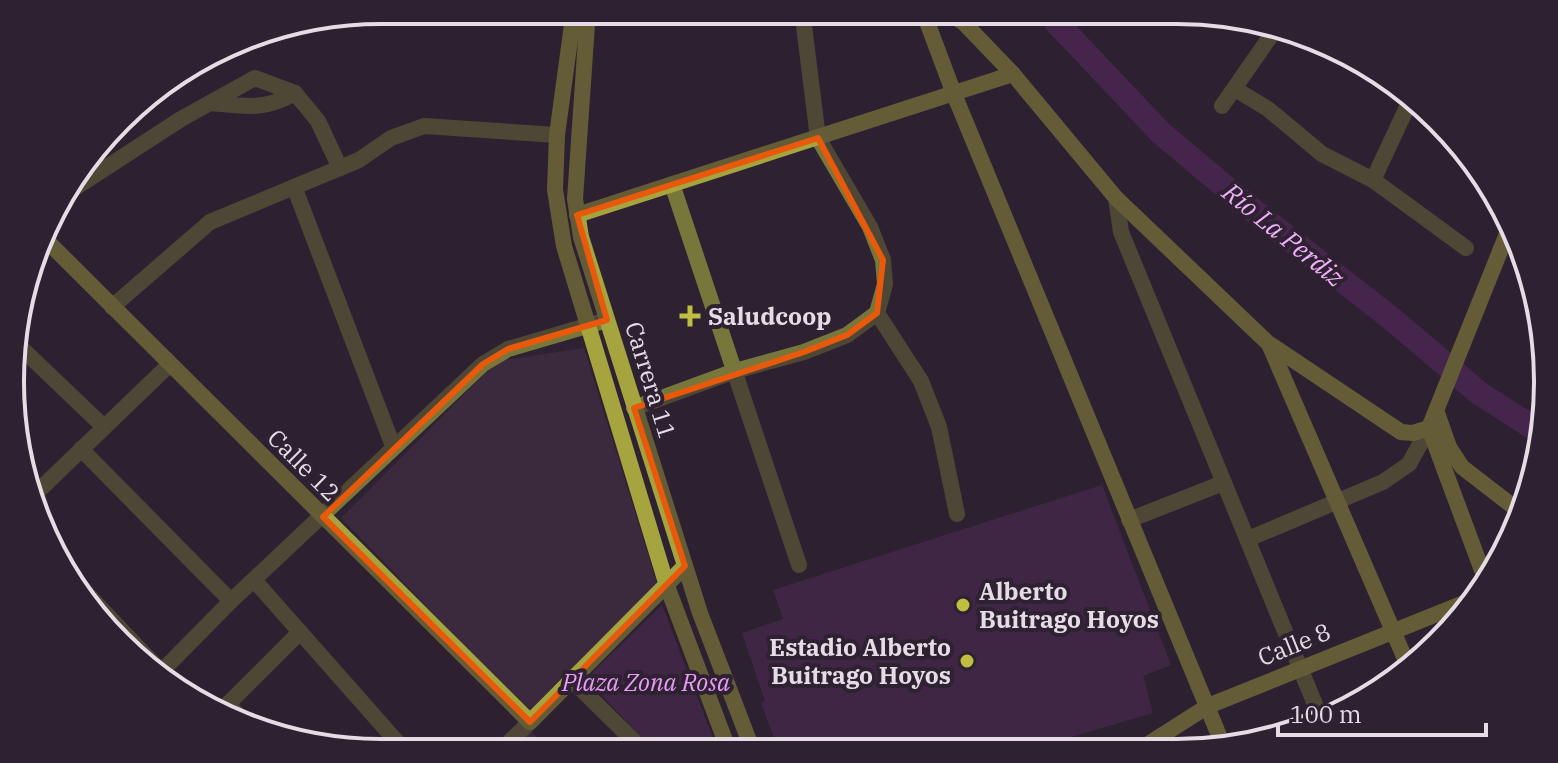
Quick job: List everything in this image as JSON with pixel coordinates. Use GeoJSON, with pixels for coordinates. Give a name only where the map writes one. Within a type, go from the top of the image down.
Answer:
{"type":"FeatureCollection","features":[{"type":"Feature","properties":{"kind":"street","name":"Carrera 11"},"geometry":{"type":"LineString","coordinates":[[572,24],[557,135],[555,190],[564,246],[667,586],[724,739]]}},
{"type":"Feature","properties":{"kind":"street","name":"Carrera 11"},"geometry":{"type":"LineString","coordinates":[[587,24],[575,199],[581,237],[685,566],[749,739]]}},
{"type":"Feature","properties":{"kind":"street"},"geometry":{"type":"LineString","coordinates":[[634,408],[735,371],[804,352],[847,335],[877,313],[885,284],[883,260],[870,227],[818,138],[804,24]]}},
{"type":"Feature","properties":{"kind":"street"},"geometry":{"type":"LineString","coordinates":[[928,24],[1220,736]]}},
{"type":"Feature","properties":{"kind":"street"},"geometry":{"type":"LineString","coordinates":[[965,24],[1013,74],[1116,198],[1269,344],[1401,432],[1413,433],[1435,416]]}},
{"type":"Feature","properties":{"kind":"street"},"geometry":{"type":"LineString","coordinates":[[1222,106],[1270,36]]}},
{"type":"Feature","properties":{"kind":"street"},"geometry":{"type":"LineString","coordinates":[[577,215],[1013,74]]}},
{"type":"Feature","properties":{"kind":"street"},"geometry":{"type":"LineString","coordinates":[[85,182],[255,78],[295,93],[318,121],[340,168]]}},
{"type":"Feature","properties":{"kind":"street"},"geometry":{"type":"LineString","coordinates":[[1235,89],[1268,109],[1322,154],[1373,180],[1466,248]]}},
{"type":"Feature","properties":{"kind":"street"},"geometry":{"type":"LineString","coordinates":[[210,103],[250,107],[276,104],[295,93]]}},
{"type":"Feature","properties":{"kind":"street"},"geometry":{"type":"LineString","coordinates":[[1373,180],[1407,108]]}},
{"type":"Feature","properties":{"kind":"street"},"geometry":{"type":"LineString","coordinates":[[112,307],[210,222],[359,160],[391,138],[424,126],[557,135]]}},
{"type":"Feature","properties":{"kind":"street"},"geometry":{"type":"LineString","coordinates":[[672,184],[799,565]]}},
{"type":"Feature","properties":{"kind":"street"},"geometry":{"type":"LineString","coordinates":[[295,189],[393,446]]}},
{"type":"Feature","properties":{"kind":"street"},"geometry":{"type":"LineString","coordinates":[[1116,198],[1121,232],[1317,710]]}},
{"type":"Feature","properties":{"kind":"street"},"geometry":{"type":"LineString","coordinates":[[1248,539],[1383,482],[1409,464],[1435,416],[1505,240]]}},
{"type":"Feature","properties":{"kind":"street","name":"Calle 12"},"geometry":{"type":"LineString","coordinates":[[51,245],[530,722]]}},
{"type":"Feature","properties":{"kind":"street"},"geometry":{"type":"LineString","coordinates":[[877,313],[921,381],[939,427],[957,514]]}},
{"type":"Feature","properties":{"kind":"street"},"geometry":{"type":"LineString","coordinates":[[171,670],[231,601],[483,364],[508,349],[607,320]]}},
{"type":"Feature","properties":{"kind":"street"},"geometry":{"type":"LineString","coordinates":[[1269,344],[1404,657]]}},
{"type":"Feature","properties":{"kind":"street"},"geometry":{"type":"LineString","coordinates":[[26,352],[104,427]]}},
{"type":"Feature","properties":{"kind":"street"},"geometry":{"type":"LineString","coordinates":[[41,489],[170,364]]}},
{"type":"Feature","properties":{"kind":"street"},"geometry":{"type":"LineString","coordinates":[[1435,416],[1462,467],[1512,505]]}},
{"type":"Feature","properties":{"kind":"street"},"geometry":{"type":"LineString","coordinates":[[1435,416],[1482,567]]}},
{"type":"Feature","properties":{"kind":"street"},"geometry":{"type":"LineString","coordinates":[[81,449],[231,601]]}},
{"type":"Feature","properties":{"kind":"street"},"geometry":{"type":"LineString","coordinates":[[1129,520],[1223,483]]}},
{"type":"Feature","properties":{"kind":"street"},"geometry":{"type":"LineString","coordinates":[[512,739],[685,566]]}},
{"type":"Feature","properties":{"kind":"street"},"geometry":{"type":"LineString","coordinates":[[254,580],[395,739]]}},
{"type":"Feature","properties":{"kind":"street","name":"Calle 8"},"geometry":{"type":"LineString","coordinates":[[1156,739],[1208,706],[1453,607]]}},
{"type":"Feature","properties":{"kind":"street"},"geometry":{"type":"LineString","coordinates":[[228,704],[300,632]]}},
{"type":"Feature","properties":{"kind":"street"},"geometry":{"type":"LineString","coordinates":[[573,681],[632,739]]}},
{"type":"Feature","properties":{"kind":"highlighted area"},"geometry":{"type":"Polygon","coordinates":[[[818,138],[883,260],[877,313],[847,335],[804,352],[634,408],[685,566],[530,722],[323,517],[483,364],[508,349],[607,320],[577,215],[818,138]]]}},
{"type":"Feature","properties":{"kind":"shaded area"},"geometry":{"type":"Polygon","coordinates":[[[584,348],[658,586],[529,712],[341,518],[497,361],[584,348]]]}},
{"type":"Feature","properties":{"kind":"green space","name":"Alberto Buitrago Hoyos"},"geometry":{"type":"Polygon","coordinates":[[[1102,485],[1171,665],[1143,676],[1153,713],[1064,739],[774,739],[742,633],[783,619],[773,590],[1102,485]]]}},
{"type":"Feature","properties":{"kind":"green space","name":"Plaza Zona Rosa"},"geometry":{"type":"Polygon","coordinates":[[[662,605],[713,739],[644,739],[586,679],[662,605]]]}},
{"type":"Feature","properties":{"kind":"green space"},"geometry":{"type":"Polygon","coordinates":[[[530,730],[538,739],[521,739],[530,730]]]}},
{"type":"Feature","properties":{"kind":"waterway","name":"Río La Perdiz"},"geometry":{"type":"LineString","coordinates":[[1058,24],[1161,133],[1479,393],[1531,426]]}},
{"type":"Feature","properties":{"kind":"place","name":"Saludcoop"},"geometry":{"type":"Point","coordinates":[690,316]}},
{"type":"Feature","properties":{"kind":"place","name":"Alberto Buitrago Hoyos"},"geometry":{"type":"Point","coordinates":[963,605]}},
{"type":"Feature","properties":{"kind":"place","name":"Estadio Alberto Buitrago Hoyos"},"geometry":{"type":"Point","coordinates":[967,661]}}]}
